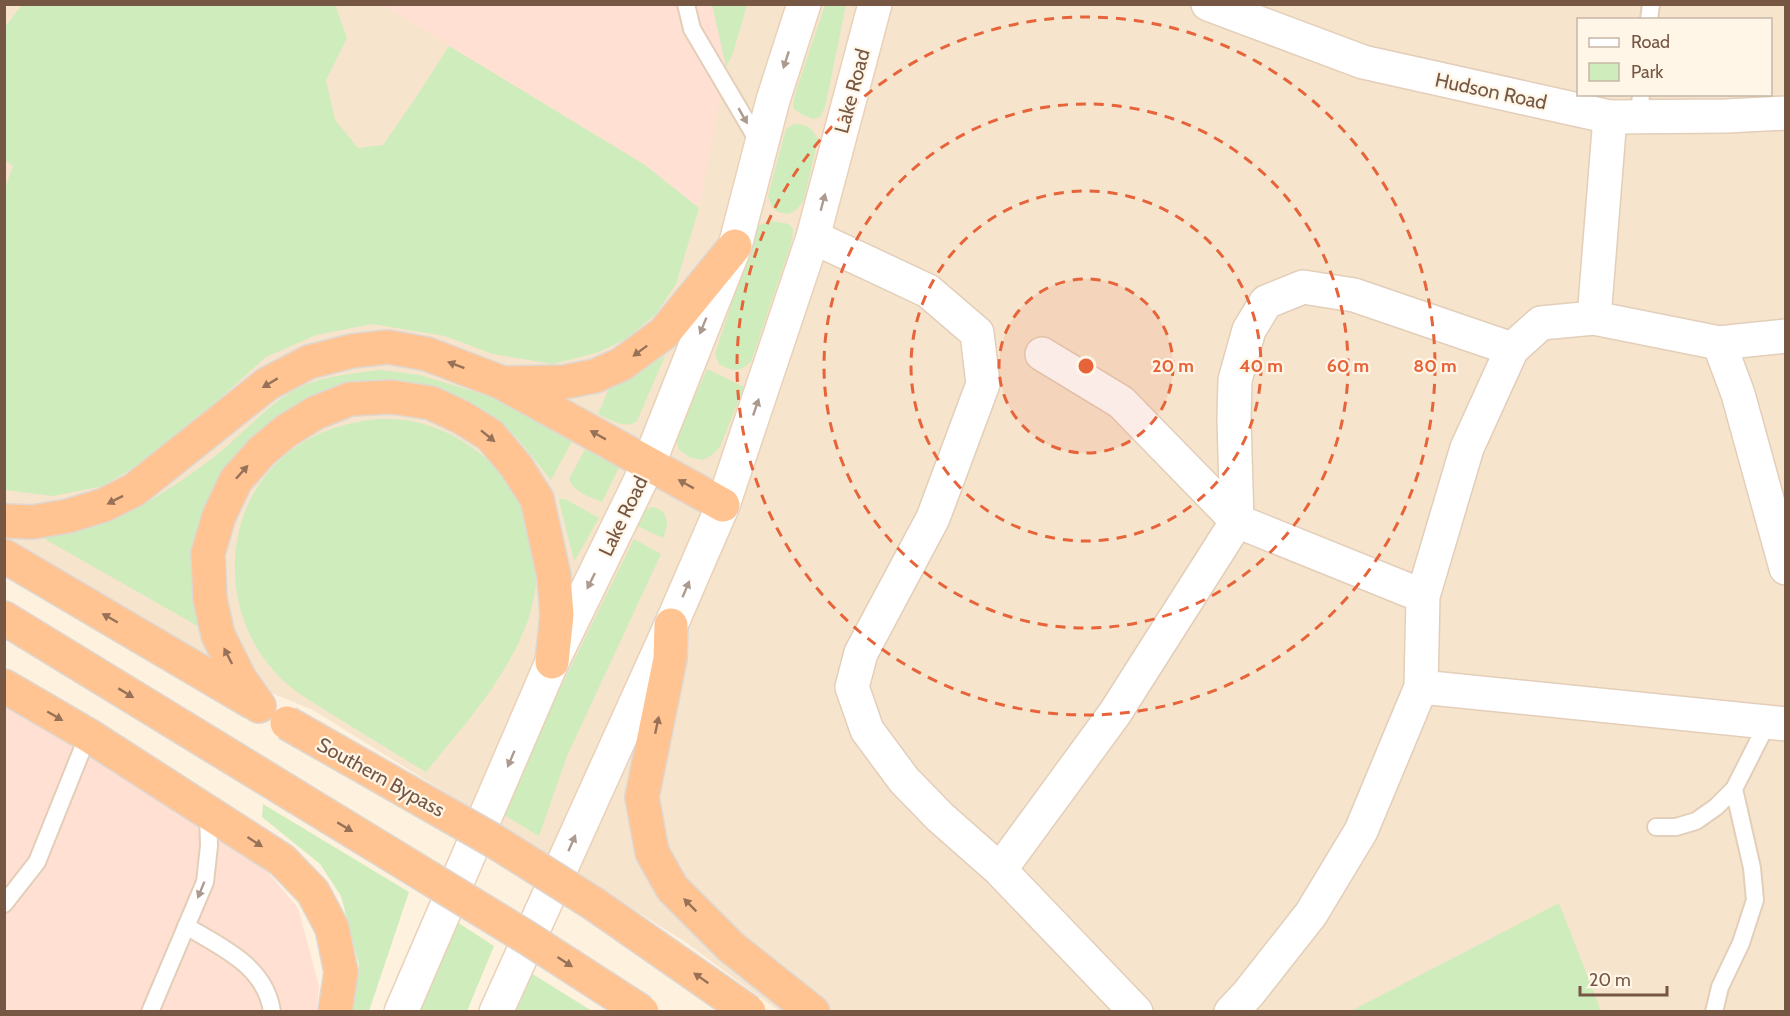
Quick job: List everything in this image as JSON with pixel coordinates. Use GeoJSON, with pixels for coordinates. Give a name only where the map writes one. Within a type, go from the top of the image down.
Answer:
{"type":"FeatureCollection","features":[{"type":"Feature","properties":{"kind":"highway"},"geometry":{"type":"LineString","coordinates":[[503,383],[564,382],[595,376],[622,364],[664,333],[735,246]]}},
{"type":"Feature","properties":{"kind":"highway"},"geometry":{"type":"LineString","coordinates":[[4,520],[33,522],[68,516],[104,505],[134,490],[267,384],[309,362],[352,351],[388,347],[427,354],[503,383],[723,505]]}},
{"type":"Feature","properties":{"kind":"highway"},"geometry":{"type":"LineString","coordinates":[[259,706],[240,679],[218,635],[210,599],[208,553],[210,544],[219,516],[236,480],[262,451],[286,431],[315,413],[351,399],[392,397],[431,403],[461,417],[490,435],[516,466],[537,499],[554,576],[557,615],[552,662]]}},
{"type":"Feature","properties":{"kind":"highway","name":"Southern Bypass"},"geometry":{"type":"LineString","coordinates":[[4,556],[287,723],[494,841],[594,904],[749,1011]]}},
{"type":"Feature","properties":{"kind":"highway"},"geometry":{"type":"LineString","coordinates":[[4,618],[529,939],[642,1011]]}},
{"type":"Feature","properties":{"kind":"highway"},"geometry":{"type":"LineString","coordinates":[[671,625],[670,659],[642,797],[652,852],[672,888],[731,947],[813,1011]]}},
{"type":"Feature","properties":{"kind":"highway"},"geometry":{"type":"LineString","coordinates":[[4,686],[88,735],[282,860],[313,892],[332,928],[340,972],[333,1010]]}},
{"type":"Feature","properties":{"kind":"street","name":"Lake Road"},"geometry":{"type":"LineString","coordinates":[[401,1011],[552,662],[649,463],[735,246],[773,100],[804,4]]}},
{"type":"Feature","properties":{"kind":"street","name":"Lake Road"},"geometry":{"type":"LineString","coordinates":[[496,1011],[723,505],[813,237],[874,4]]}},
{"type":"Feature","properties":{"kind":"street","name":"Hudson Road"},"geometry":{"type":"LineString","coordinates":[[1208,4],[1363,62],[1630,109],[1726,116],[1785,113]]}},
{"type":"Feature","properties":{"kind":"street"},"geometry":{"type":"LineString","coordinates":[[1594,318],[1630,109]]}},
{"type":"Feature","properties":{"kind":"street"},"geometry":{"type":"LineString","coordinates":[[813,237],[928,291],[978,333],[983,384],[933,518],[861,653],[852,687],[867,730],[904,780],[940,817],[1000,870],[1136,1011]]}},
{"type":"Feature","properties":{"kind":"street"},"geometry":{"type":"LineString","coordinates":[[1000,870],[1115,713],[1237,521],[1235,381],[1249,330],[1266,302],[1303,287],[1354,295],[1512,349]]}},
{"type":"Feature","properties":{"kind":"street"},"geometry":{"type":"LineString","coordinates":[[1231,1011],[1248,994],[1311,914],[1361,831],[1421,687],[1423,596],[1467,448],[1512,349],[1541,324],[1594,318],[1719,343],[1785,336]]}},
{"type":"Feature","properties":{"kind":"street"},"geometry":{"type":"LineString","coordinates":[[1719,343],[1737,394],[1785,568]]}},
{"type":"Feature","properties":{"kind":"street"},"geometry":{"type":"LineString","coordinates":[[1042,354],[1121,402],[1237,521],[1423,596]]}},
{"type":"Feature","properties":{"kind":"street"},"geometry":{"type":"LineString","coordinates":[[1421,687],[1777,723]]}},
{"type":"Feature","properties":{"kind":"lane"},"geometry":{"type":"LineString","coordinates":[[686,4],[692,29],[760,147]]}},
{"type":"Feature","properties":{"kind":"lane"},"geometry":{"type":"LineString","coordinates":[[1656,827],[1676,827],[1695,821],[1716,807],[1734,789],[1777,723]]}},
{"type":"Feature","properties":{"kind":"lane"},"geometry":{"type":"LineString","coordinates":[[4,904],[37,862],[88,735]]}},
{"type":"Feature","properties":{"kind":"lane"},"geometry":{"type":"LineString","coordinates":[[1714,1011],[1720,987],[1741,943],[1755,900],[1752,868],[1734,789]]}},
{"type":"Feature","properties":{"kind":"lane"},"geometry":{"type":"LineString","coordinates":[[150,1011],[205,882],[208,866],[208,812]]}},
{"type":"Feature","properties":{"kind":"lane"},"geometry":{"type":"LineString","coordinates":[[186,926],[241,959],[252,969],[264,987],[272,1011]]}},
{"type":"Feature","properties":{"kind":"shaded area"},"geometry":{"type":"Polygon","coordinates":[[[5,5],[1785,5],[1785,1011],[779,1011],[684,941],[313,710],[195,662],[5,545],[5,5]]]}},
{"type":"Feature","properties":{"kind":"shaded area"},"geometry":{"type":"Polygon","coordinates":[[[383,5],[747,5],[733,53],[726,67],[699,208],[645,165],[383,5]]]}},
{"type":"Feature","properties":{"kind":"shaded area"},"geometry":{"type":"Polygon","coordinates":[[[4,696],[255,857],[298,908],[319,986],[317,1011],[5,1011],[4,696]]]}},
{"type":"Feature","properties":{"kind":"green space"},"geometry":{"type":"Polygon","coordinates":[[[335,4],[347,38],[326,80],[335,120],[358,148],[383,145],[449,46],[645,165],[699,208],[676,284],[656,314],[626,339],[599,352],[553,364],[493,354],[445,336],[372,324],[316,335],[266,357],[160,452],[103,486],[53,496],[5,490],[4,190],[13,166],[5,160],[5,27],[22,5],[335,4]]]}},
{"type":"Feature","properties":{"kind":"green space"},"geometry":{"type":"Polygon","coordinates":[[[712,5],[747,5],[733,53],[726,67],[712,5]]]}},
{"type":"Feature","properties":{"kind":"green space"},"geometry":{"type":"Polygon","coordinates":[[[825,5],[846,5],[825,107],[820,117],[813,119],[793,108],[795,94],[825,5]]]}},
{"type":"Feature","properties":{"kind":"green space"},"geometry":{"type":"Polygon","coordinates":[[[794,124],[809,127],[818,139],[804,200],[796,210],[788,214],[778,212],[772,207],[768,196],[786,129],[794,124]]]}},
{"type":"Feature","properties":{"kind":"green space"},"geometry":{"type":"Polygon","coordinates":[[[770,221],[789,224],[793,229],[792,241],[751,362],[743,368],[732,370],[719,364],[715,354],[757,226],[770,221]]]}},
{"type":"Feature","properties":{"kind":"green space"},"geometry":{"type":"Polygon","coordinates":[[[665,356],[637,421],[623,424],[598,414],[610,386],[665,356]]]}},
{"type":"Feature","properties":{"kind":"green space"},"geometry":{"type":"Polygon","coordinates":[[[707,369],[744,387],[720,447],[703,460],[691,458],[679,450],[676,440],[707,369]]]}},
{"type":"Feature","properties":{"kind":"green space"},"geometry":{"type":"Polygon","coordinates":[[[380,370],[420,375],[482,394],[576,434],[551,480],[517,438],[494,417],[467,401],[421,385],[245,449],[203,629],[36,534],[68,532],[90,527],[128,512],[199,468],[224,449],[270,407],[291,392],[323,379],[380,370]]]}},
{"type":"Feature","properties":{"kind":"green space"},"geometry":{"type":"Polygon","coordinates":[[[378,419],[405,420],[424,424],[460,439],[476,450],[503,477],[514,493],[523,510],[536,563],[536,583],[531,611],[510,660],[470,718],[426,772],[312,702],[281,678],[256,647],[244,620],[237,592],[235,563],[238,534],[247,506],[262,480],[282,458],[315,436],[352,423],[378,419]]]}},
{"type":"Feature","properties":{"kind":"green space"},"geometry":{"type":"Polygon","coordinates":[[[587,446],[623,459],[602,502],[578,491],[569,479],[587,446]]]}},
{"type":"Feature","properties":{"kind":"green space"},"geometry":{"type":"Polygon","coordinates":[[[565,499],[599,518],[574,561],[559,501],[565,499]]]}},
{"type":"Feature","properties":{"kind":"green space"},"geometry":{"type":"Polygon","coordinates":[[[653,507],[663,512],[667,520],[663,538],[635,525],[644,511],[653,507]]]}},
{"type":"Feature","properties":{"kind":"green space"},"geometry":{"type":"Polygon","coordinates":[[[634,539],[661,554],[567,756],[539,836],[499,812],[634,539]]]}},
{"type":"Feature","properties":{"kind":"green space"},"geometry":{"type":"Polygon","coordinates":[[[263,804],[409,892],[369,1011],[351,1011],[359,965],[341,896],[320,864],[262,817],[263,804]]]}},
{"type":"Feature","properties":{"kind":"green space"},"geometry":{"type":"Polygon","coordinates":[[[1559,903],[1601,1011],[1351,1011],[1559,903]]]}},
{"type":"Feature","properties":{"kind":"green space"},"geometry":{"type":"Polygon","coordinates":[[[457,922],[494,946],[467,1011],[420,1012],[457,922]]]}},
{"type":"Feature","properties":{"kind":"green space"},"geometry":{"type":"Polygon","coordinates":[[[531,973],[592,1011],[514,1012],[531,973]]]}}]}
